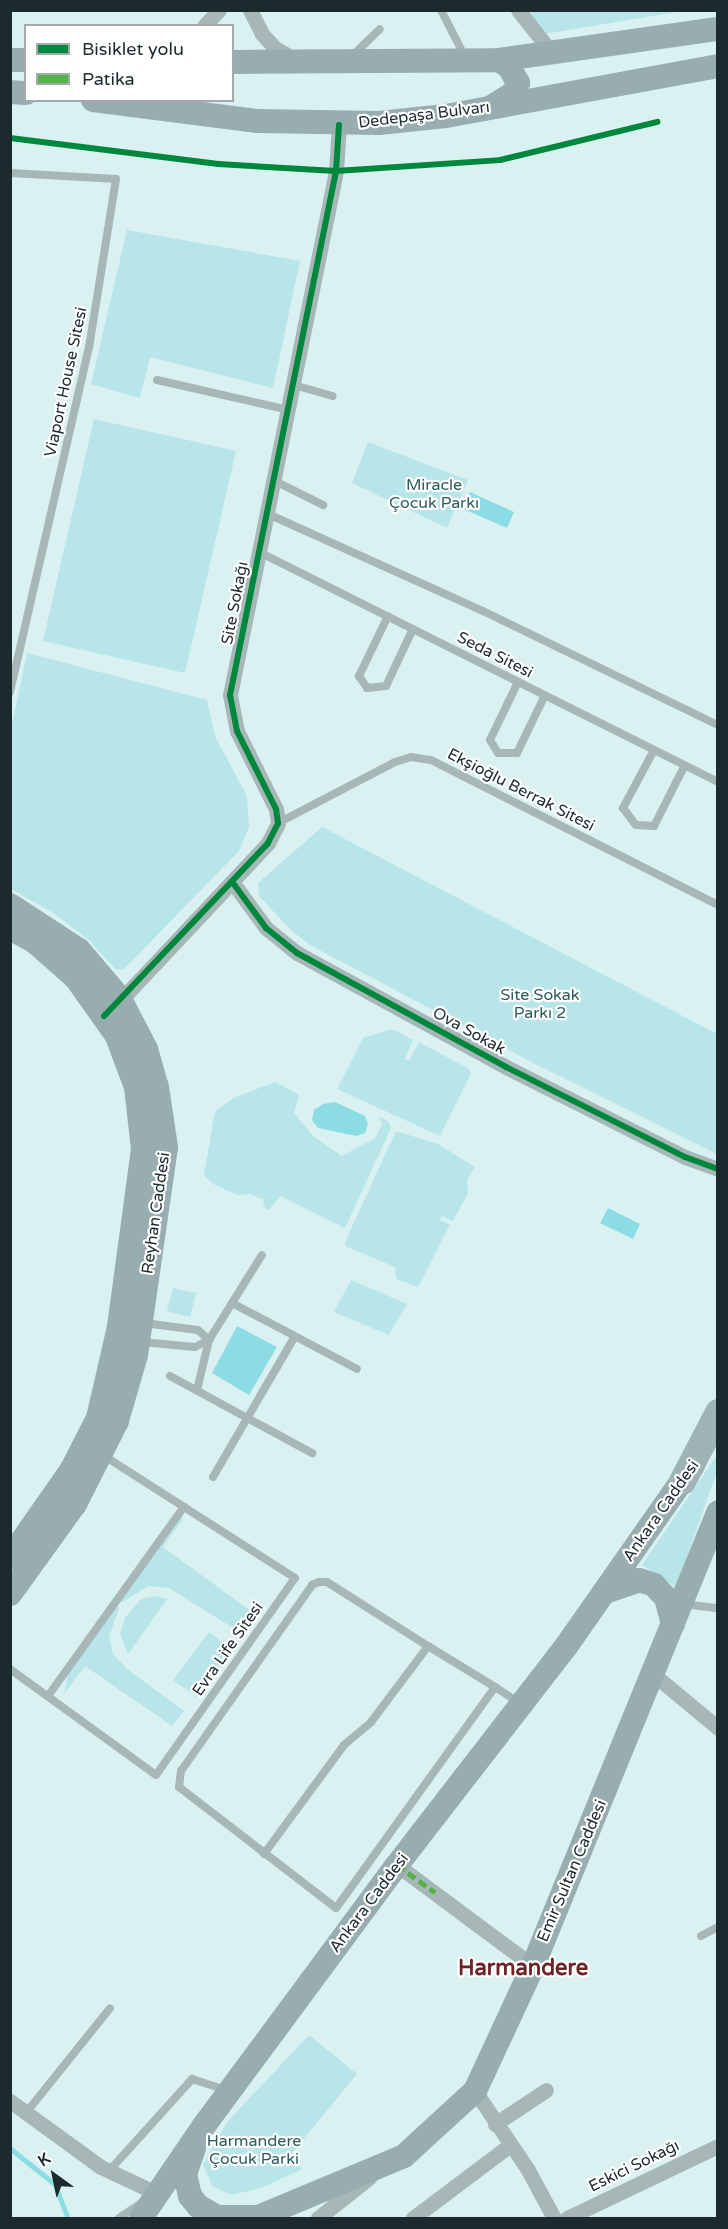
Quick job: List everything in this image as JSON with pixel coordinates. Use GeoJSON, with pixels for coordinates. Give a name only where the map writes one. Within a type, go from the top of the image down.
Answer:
{"type":"FeatureCollection","features":[{"type":"Feature","properties":{"kind":"highway"},"geometry":{"type":"LineString","coordinates":[[682,1481],[717,1412]]}},
{"type":"Feature","properties":{"kind":"main road"},"geometry":{"type":"LineString","coordinates":[[234,62],[343,64],[499,60],[717,29]]}},
{"type":"Feature","properties":{"kind":"main road"},"geometry":{"type":"LineString","coordinates":[[491,108],[514,93],[518,83],[509,67],[499,60]]}},
{"type":"Feature","properties":{"kind":"main road","name":"Dedepaşa Bulvarı"},"geometry":{"type":"LineString","coordinates":[[119,102],[339,125],[446,116],[717,66]]}},
{"type":"Feature","properties":{"kind":"main road","name":"Reyhan Caddesi"},"geometry":{"type":"LineString","coordinates":[[10,905],[79,950],[113,1008],[129,1060],[143,1149],[134,1331],[127,1392],[102,1455],[75,1504],[10,1594]]}},
{"type":"Feature","properties":{"kind":"main road","name":"Reyhan Caddesi"},"geometry":{"type":"LineString","coordinates":[[10,928],[57,960],[113,1008]]}},
{"type":"Feature","properties":{"kind":"main road","name":"Reyhan Caddesi"},"geometry":{"type":"LineString","coordinates":[[10,1558],[72,1469],[94,1426],[109,1378],[134,1331]]}},
{"type":"Feature","properties":{"kind":"main road","name":"Ankara Caddesi"},"geometry":{"type":"LineString","coordinates":[[141,2218],[156,2193],[397,1865],[605,1592],[717,1429]]}},
{"type":"Feature","properties":{"kind":"main road","name":"Emir Sultan Caddesi"},"geometry":{"type":"LineString","coordinates":[[263,2218],[382,2168],[421,2142],[474,2091],[533,1966],[717,1512]]}},
{"type":"Feature","properties":{"kind":"main road","name":"Ankara Caddesi"},"geometry":{"type":"LineString","coordinates":[[605,1592],[639,1580],[654,1585],[677,1614]]}},
{"type":"Feature","properties":{"kind":"main road"},"geometry":{"type":"LineString","coordinates":[[204,2127],[185,2174],[190,2196],[198,2206],[217,2217],[263,2218]]}},
{"type":"Feature","properties":{"kind":"street"},"geometry":{"type":"LineString","coordinates":[[206,24],[219,10]]}},
{"type":"Feature","properties":{"kind":"street"},"geometry":{"type":"LineString","coordinates":[[250,10],[251,18],[275,48],[302,64]]}},
{"type":"Feature","properties":{"kind":"street"},"geometry":{"type":"LineString","coordinates":[[518,10],[552,53]]}},
{"type":"Feature","properties":{"kind":"street","name":"Site Sokağı"},"geometry":{"type":"LineString","coordinates":[[278,823],[276,809],[237,731],[231,704],[259,552],[336,171],[339,125]]}},
{"type":"Feature","properties":{"kind":"street"},"geometry":{"type":"LineString","coordinates":[[113,1008],[233,883],[268,843],[278,823]]}},
{"type":"Feature","properties":{"kind":"street","name":"Ova Sokak"},"geometry":{"type":"LineString","coordinates":[[233,883],[266,928],[297,953],[516,1072],[685,1157],[717,1169]]}},
{"type":"Feature","properties":{"kind":"street"},"geometry":{"type":"LineString","coordinates":[[653,1674],[717,1728]]}},
{"type":"Feature","properties":{"kind":"street"},"geometry":{"type":"LineString","coordinates":[[397,1865],[533,1966]]}},
{"type":"Feature","properties":{"kind":"street"},"geometry":{"type":"LineString","coordinates":[[495,2124],[546,2090]]}},
{"type":"Feature","properties":{"kind":"street"},"geometry":{"type":"LineString","coordinates":[[474,2091],[554,2218]]}},
{"type":"Feature","properties":{"kind":"street"},"geometry":{"type":"LineString","coordinates":[[10,2101],[109,2171],[156,2193]]}},
{"type":"Feature","properties":{"kind":"street"},"geometry":{"type":"LineString","coordinates":[[413,2218],[510,2145]]}},
{"type":"Feature","properties":{"kind":"street","name":"Eskici Sokağı"},"geometry":{"type":"LineString","coordinates":[[567,2218],[717,2146]]}},
{"type":"Feature","properties":{"kind":"street"},"geometry":{"type":"LineString","coordinates":[[318,2218],[382,2168]]}},
{"type":"Feature","properties":{"kind":"lane"},"geometry":{"type":"LineString","coordinates":[[441,10],[467,61]]}},
{"type":"Feature","properties":{"kind":"lane"},"geometry":{"type":"LineString","coordinates":[[343,64],[380,29]]}},
{"type":"Feature","properties":{"kind":"lane","name":"Viaport House Sitesi"},"geometry":{"type":"LineString","coordinates":[[10,173],[116,179],[89,347],[10,692]]}},
{"type":"Feature","properties":{"kind":"lane"},"geometry":{"type":"LineString","coordinates":[[157,380],[289,410]]}},
{"type":"Feature","properties":{"kind":"lane"},"geometry":{"type":"LineString","coordinates":[[294,385],[333,396]]}},
{"type":"Feature","properties":{"kind":"lane"},"geometry":{"type":"LineString","coordinates":[[275,481],[323,505]]}},
{"type":"Feature","properties":{"kind":"lane"},"geometry":{"type":"LineString","coordinates":[[268,514],[483,611],[717,725]]}},
{"type":"Feature","properties":{"kind":"lane","name":"Seda Sitesi"},"geometry":{"type":"LineString","coordinates":[[259,552],[717,782]]}},
{"type":"Feature","properties":{"kind":"lane"},"geometry":{"type":"LineString","coordinates":[[388,616],[359,676],[367,688],[386,686],[413,629]]}},
{"type":"Feature","properties":{"kind":"lane"},"geometry":{"type":"LineString","coordinates":[[518,682],[490,740],[498,753],[517,753],[546,695]]}},
{"type":"Feature","properties":{"kind":"lane"},"geometry":{"type":"LineString","coordinates":[[654,750],[623,808],[636,825],[654,826],[685,765]]}},
{"type":"Feature","properties":{"kind":"lane","name":"Ekşioğlu Berrak Sitesi"},"geometry":{"type":"LineString","coordinates":[[278,823],[395,762],[411,757],[431,760],[717,905]]}},
{"type":"Feature","properties":{"kind":"lane"},"geometry":{"type":"LineString","coordinates":[[197,1390],[209,1340],[262,1255]]}},
{"type":"Feature","properties":{"kind":"lane"},"geometry":{"type":"LineString","coordinates":[[232,1303],[357,1369]]}},
{"type":"Feature","properties":{"kind":"lane"},"geometry":{"type":"LineString","coordinates":[[134,1331],[198,1330],[209,1340]]}},
{"type":"Feature","properties":{"kind":"lane"},"geometry":{"type":"LineString","coordinates":[[134,1331],[195,1347],[209,1340]]}},
{"type":"Feature","properties":{"kind":"lane"},"geometry":{"type":"LineString","coordinates":[[213,1477],[295,1336]]}},
{"type":"Feature","properties":{"kind":"lane"},"geometry":{"type":"LineString","coordinates":[[170,1376],[249,1416],[312,1453]]}},
{"type":"Feature","properties":{"kind":"lane","name":"Evra Life Sitesi"},"geometry":{"type":"LineString","coordinates":[[10,1669],[156,1775],[295,1578],[102,1455]]}},
{"type":"Feature","properties":{"kind":"lane"},"geometry":{"type":"LineString","coordinates":[[48,1696],[184,1507]]}},
{"type":"Feature","properties":{"kind":"lane"},"geometry":{"type":"LineString","coordinates":[[495,1687],[336,1908],[181,1792],[179,1776],[312,1585],[327,1582],[428,1647],[495,1687],[521,1704]]}},
{"type":"Feature","properties":{"kind":"lane"},"geometry":{"type":"LineString","coordinates":[[677,1614],[717,1608]]}},
{"type":"Feature","properties":{"kind":"lane"},"geometry":{"type":"LineString","coordinates":[[264,1854],[344,1745],[371,1722],[428,1647]]}},
{"type":"Feature","properties":{"kind":"lane"},"geometry":{"type":"LineString","coordinates":[[701,1936],[717,1928]]}},
{"type":"Feature","properties":{"kind":"lane"},"geometry":{"type":"LineString","coordinates":[[26,2113],[110,2008]]}},
{"type":"Feature","properties":{"kind":"lane"},"geometry":{"type":"LineString","coordinates":[[109,2171],[192,2079],[230,2091]]}},
{"type":"Feature","properties":{"kind":"lane"},"geometry":{"type":"LineString","coordinates":[[119,2218],[156,2193]]}},
{"type":"Feature","properties":{"kind":"green space"},"geometry":{"type":"Polygon","coordinates":[[[525,11],[683,11],[544,34],[525,11]]]}},
{"type":"Feature","properties":{"kind":"green space"},"geometry":{"type":"Polygon","coordinates":[[[127,230],[300,261],[273,388],[150,357],[140,398],[91,384],[127,230]]]}},
{"type":"Feature","properties":{"kind":"green space"},"geometry":{"type":"Polygon","coordinates":[[[94,419],[236,451],[185,673],[43,641],[94,419]]]}},
{"type":"Feature","properties":{"kind":"green space","name":"Miracle Çocuk Parkı"},"geometry":{"type":"Polygon","coordinates":[[[368,442],[468,480],[447,528],[352,483],[368,442]]]}},
{"type":"Feature","properties":{"kind":"green space"},"geometry":{"type":"Polygon","coordinates":[[[27,653],[207,700],[215,736],[247,796],[249,827],[239,851],[124,969],[116,970],[89,940],[55,914],[11,889],[11,729],[27,653]]]}},
{"type":"Feature","properties":{"kind":"green space","name":"Site Sokak Parkı 2"},"geometry":{"type":"Polygon","coordinates":[[[322,827],[717,1034],[717,1154],[535,1064],[310,945],[292,931],[259,896],[258,883],[322,827]]]}},
{"type":"Feature","properties":{"kind":"green space"},"geometry":{"type":"Polygon","coordinates":[[[392,1029],[413,1040],[405,1059],[409,1061],[419,1042],[469,1069],[471,1074],[440,1136],[337,1089],[363,1038],[392,1029]]]}},
{"type":"Feature","properties":{"kind":"green space"},"geometry":{"type":"Polygon","coordinates":[[[275,1082],[299,1096],[294,1113],[313,1136],[342,1156],[375,1138],[382,1124],[379,1116],[389,1122],[391,1128],[345,1228],[280,1196],[269,1210],[263,1206],[264,1200],[250,1194],[237,1195],[213,1184],[204,1175],[215,1111],[235,1097],[275,1082]]]}},
{"type":"Feature","properties":{"kind":"green space"},"geometry":{"type":"Polygon","coordinates":[[[396,1131],[438,1144],[475,1167],[467,1180],[468,1193],[453,1221],[442,1216],[440,1220],[450,1225],[418,1287],[396,1279],[395,1267],[345,1246],[396,1131]]]}},
{"type":"Feature","properties":{"kind":"green space"},"geometry":{"type":"Polygon","coordinates":[[[351,1280],[407,1304],[389,1335],[334,1312],[351,1280]]]}},
{"type":"Feature","properties":{"kind":"green space"},"geometry":{"type":"Polygon","coordinates":[[[173,1288],[196,1293],[190,1317],[167,1311],[173,1288]]]}},
{"type":"Feature","properties":{"kind":"green space"},"geometry":{"type":"Polygon","coordinates":[[[717,1455],[717,1472],[676,1587],[642,1565],[717,1455]]]}},
{"type":"Feature","properties":{"kind":"green space"},"geometry":{"type":"Polygon","coordinates":[[[179,1516],[183,1519],[163,1547],[252,1612],[238,1631],[169,1588],[148,1586],[123,1602],[119,1600],[179,1516]]]}},
{"type":"Feature","properties":{"kind":"green space"},"geometry":{"type":"Polygon","coordinates":[[[156,1596],[167,1599],[128,1654],[120,1634],[125,1618],[141,1599],[156,1596]]]}},
{"type":"Feature","properties":{"kind":"green space"},"geometry":{"type":"Polygon","coordinates":[[[116,1604],[119,1608],[109,1637],[113,1654],[127,1669],[184,1711],[172,1726],[85,1666],[64,1694],[68,1674],[116,1604]]]}},
{"type":"Feature","properties":{"kind":"green space"},"geometry":{"type":"Polygon","coordinates":[[[209,1632],[232,1650],[197,1697],[173,1680],[209,1632]]]}},
{"type":"Feature","properties":{"kind":"green space","name":"Harmandere Çocuk Parki"},"geometry":{"type":"Polygon","coordinates":[[[309,2035],[357,2074],[292,2153],[302,2169],[261,2188],[231,2195],[212,2186],[203,2164],[228,2121],[309,2035]]]}},
{"type":"Feature","properties":{"kind":"water"},"geometry":{"type":"Polygon","coordinates":[[[470,492],[514,512],[507,528],[463,509],[470,492]]]}},
{"type":"Feature","properties":{"kind":"water"},"geometry":{"type":"Polygon","coordinates":[[[335,1102],[365,1116],[368,1124],[365,1133],[356,1136],[318,1128],[312,1120],[314,1110],[323,1104],[335,1102]]]}},
{"type":"Feature","properties":{"kind":"water"},"geometry":{"type":"Polygon","coordinates":[[[608,1208],[640,1224],[633,1239],[600,1223],[608,1208]]]}},
{"type":"Feature","properties":{"kind":"water"},"geometry":{"type":"Polygon","coordinates":[[[237,1326],[277,1347],[249,1395],[212,1373],[237,1326]]]}},
{"type":"Feature","properties":{"kind":"waterway"},"geometry":{"type":"LineString","coordinates":[[10,2148],[55,2184],[68,2218]]}},
{"type":"Feature","properties":{"kind":"marked path"},"geometry":{"type":"LineString","coordinates":[[397,1865],[435,1892]]}},
{"type":"Feature","properties":{"kind":"cycle path"},"geometry":{"type":"LineString","coordinates":[[10,138],[218,164],[336,171],[500,160],[657,122]]}},
{"type":"Feature","properties":{"kind":"cycle path"},"geometry":{"type":"LineString","coordinates":[[104,1016],[268,843],[278,823],[276,809],[237,731],[230,695],[336,171],[339,125]]}},
{"type":"Feature","properties":{"kind":"cycle path"},"geometry":{"type":"LineString","coordinates":[[233,883],[266,928],[297,953],[506,1067],[685,1157],[718,1169]]}},
{"type":"Feature","properties":{"kind":"district","name":"Harmandere"},"geometry":{"type":"Point","coordinates":[523,1969]}}]}
